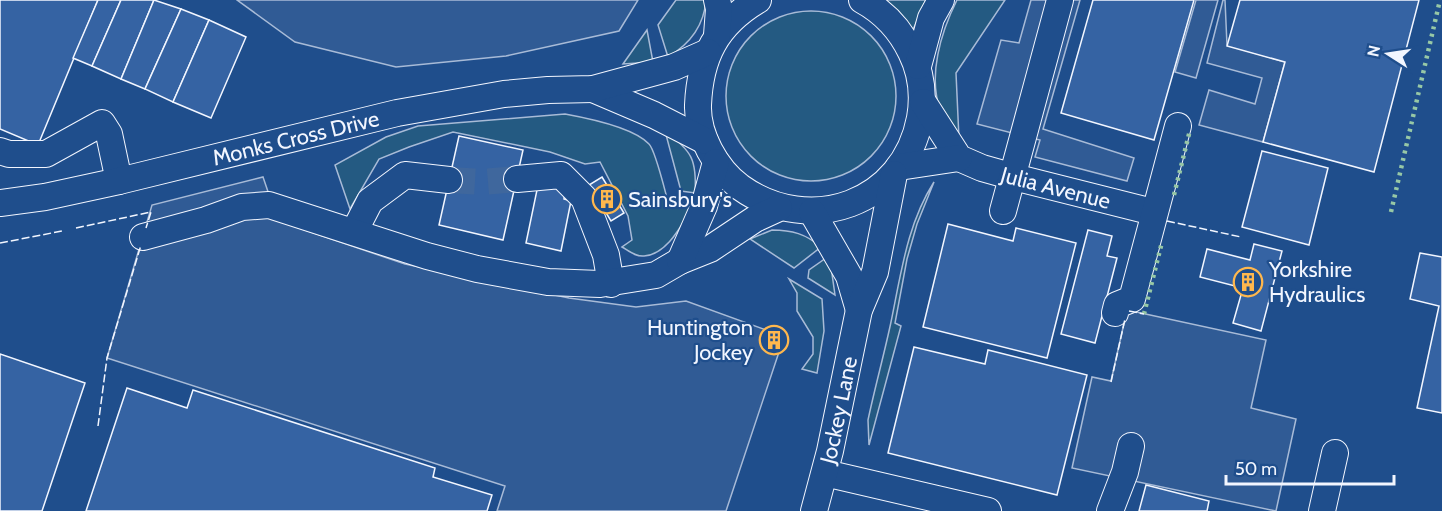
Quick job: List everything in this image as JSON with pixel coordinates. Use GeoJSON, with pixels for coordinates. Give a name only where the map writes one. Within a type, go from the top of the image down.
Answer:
{"type":"FeatureCollection","features":[{"type":"Feature","properties":{"kind":"street"},"geometry":{"type":"LineString","coordinates":[[717,0],[719,9],[712,43],[699,81],[698,111],[711,151],[734,182],[748,192],[779,208],[812,212],[834,209],[857,202],[877,190],[897,171],[916,136],[922,102],[918,66],[902,34],[877,8],[862,0]]}},
{"type":"Feature","properties":{"kind":"street"},"geometry":{"type":"LineString","coordinates":[[712,43],[740,11],[758,0]]}},
{"type":"Feature","properties":{"kind":"street"},"geometry":{"type":"LineString","coordinates":[[918,66],[931,18],[941,0]]}},
{"type":"Feature","properties":{"kind":"street"},"geometry":{"type":"LineString","coordinates":[[1003,211],[1060,0]]}},
{"type":"Feature","properties":{"kind":"street","name":"Monks Cross Drive"},"geometry":{"type":"LineString","coordinates":[[0,203],[45,198],[396,113],[504,94],[593,89],[674,67],[712,43]]}},
{"type":"Feature","properties":{"kind":"street","name":"Monks Cross Drive"},"geometry":{"type":"LineString","coordinates":[[593,89],[654,115],[711,151]]}},
{"type":"Feature","properties":{"kind":"street"},"geometry":{"type":"LineString","coordinates":[[897,171],[959,158],[922,102]]}},
{"type":"Feature","properties":{"kind":"street"},"geometry":{"type":"LineString","coordinates":[[0,151],[9,154],[46,154],[102,123],[109,134],[119,181]]}},
{"type":"Feature","properties":{"kind":"street"},"geometry":{"type":"LineString","coordinates":[[1116,313],[1117,305],[1132,299],[1158,216],[1178,126]]}},
{"type":"Feature","properties":{"kind":"street"},"geometry":{"type":"LineString","coordinates":[[680,261],[704,206],[711,151]]}},
{"type":"Feature","properties":{"kind":"street","name":"Julia Avenue"},"geometry":{"type":"LineString","coordinates":[[959,158],[982,168],[1158,216]]}},
{"type":"Feature","properties":{"kind":"street","name":"Jockey Lane"},"geometry":{"type":"LineString","coordinates":[[814,511],[825,473],[859,310],[875,272],[897,171]]}},
{"type":"Feature","properties":{"kind":"street"},"geometry":{"type":"LineString","coordinates":[[517,179],[561,175],[584,198],[606,255],[611,284]]}},
{"type":"Feature","properties":{"kind":"street"},"geometry":{"type":"LineString","coordinates":[[354,232],[370,201],[405,176],[449,180]]}},
{"type":"Feature","properties":{"kind":"street"},"geometry":{"type":"LineString","coordinates":[[143,237],[206,220],[242,207],[269,205],[428,256],[477,269],[548,282],[611,284],[656,275],[680,261],[710,249],[755,219],[779,208]]}},
{"type":"Feature","properties":{"kind":"street","name":"Jockey Lane"},"geometry":{"type":"LineString","coordinates":[[812,212],[849,276],[859,310]]}},
{"type":"Feature","properties":{"kind":"street"},"geometry":{"type":"LineString","coordinates":[[1110,511],[1125,472],[1131,446]]}},
{"type":"Feature","properties":{"kind":"street"},"geometry":{"type":"LineString","coordinates":[[1322,511],[1335,453]]}},
{"type":"Feature","properties":{"kind":"street"},"geometry":{"type":"LineString","coordinates":[[825,473],[959,508],[988,511]]}},
{"type":"Feature","properties":{"kind":"shaded area"},"geometry":{"type":"Polygon","coordinates":[[[237,0],[638,0],[619,31],[506,56],[396,67],[295,42],[237,0]]]}},
{"type":"Feature","properties":{"kind":"shaded area"},"geometry":{"type":"Polygon","coordinates":[[[676,0],[706,0],[702,18],[695,33],[668,57],[658,25],[676,0]]]}},
{"type":"Feature","properties":{"kind":"shaded area"},"geometry":{"type":"Polygon","coordinates":[[[883,0],[926,0],[912,32],[883,0]]]}},
{"type":"Feature","properties":{"kind":"shaded area"},"geometry":{"type":"Polygon","coordinates":[[[957,0],[1005,0],[956,73],[959,139],[941,112],[935,84],[941,40],[957,0]]]}},
{"type":"Feature","properties":{"kind":"shaded area"},"geometry":{"type":"Polygon","coordinates":[[[1031,0],[1080,0],[1043,129],[1134,158],[1127,181],[1035,157],[1040,140],[977,124],[1001,40],[1019,43],[1031,0]]]}},
{"type":"Feature","properties":{"kind":"shaded area"},"geometry":{"type":"Polygon","coordinates":[[[1196,0],[1218,0],[1196,78],[1175,72],[1196,0]]]}},
{"type":"Feature","properties":{"kind":"shaded area"},"geometry":{"type":"Polygon","coordinates":[[[1223,0],[1225,0],[1227,45],[1285,62],[1263,142],[1199,125],[1209,90],[1255,104],[1262,78],[1207,63],[1223,0]]]}},
{"type":"Feature","properties":{"kind":"shaded area"},"geometry":{"type":"Polygon","coordinates":[[[811,11],[828,12],[844,17],[871,36],[890,63],[895,79],[895,113],[890,129],[871,156],[844,175],[828,180],[811,181],[794,180],[778,175],[751,156],[732,129],[727,113],[726,96],[727,79],[732,63],[751,36],[778,17],[794,12],[811,11]]]}},
{"type":"Feature","properties":{"kind":"shaded area"},"geometry":{"type":"Polygon","coordinates":[[[647,30],[653,62],[623,64],[647,30]]]}},
{"type":"Feature","properties":{"kind":"shaded area"},"geometry":{"type":"Polygon","coordinates":[[[565,114],[621,128],[649,144],[654,153],[667,198],[693,207],[667,245],[652,254],[641,256],[622,247],[632,240],[628,216],[600,162],[585,164],[550,152],[453,132],[379,159],[350,209],[335,165],[386,137],[418,126],[565,114]]]}},
{"type":"Feature","properties":{"kind":"shaded area"},"geometry":{"type":"Polygon","coordinates":[[[665,131],[681,144],[691,157],[695,172],[695,193],[681,191],[665,131]]]}},
{"type":"Feature","properties":{"kind":"shaded area"},"geometry":{"type":"Polygon","coordinates":[[[263,177],[278,221],[405,264],[569,298],[636,307],[686,301],[769,331],[765,345],[780,349],[726,511],[497,511],[505,486],[107,358],[152,205],[263,177]]]}},
{"type":"Feature","properties":{"kind":"shaded area"},"geometry":{"type":"Polygon","coordinates":[[[934,182],[917,224],[907,259],[895,323],[901,326],[869,445],[868,420],[906,250],[917,215],[934,182]]]}},
{"type":"Feature","properties":{"kind":"shaded area"},"geometry":{"type":"Polygon","coordinates":[[[772,230],[798,234],[821,247],[794,268],[750,239],[772,230]]]}},
{"type":"Feature","properties":{"kind":"shaded area"},"geometry":{"type":"Polygon","coordinates":[[[826,258],[831,267],[835,295],[808,278],[809,270],[826,258]]]}},
{"type":"Feature","properties":{"kind":"shaded area"},"geometry":{"type":"Polygon","coordinates":[[[789,279],[822,299],[824,331],[817,373],[802,369],[813,354],[813,337],[797,311],[797,293],[789,279]]]}},
{"type":"Feature","properties":{"kind":"shaded area"},"geometry":{"type":"Polygon","coordinates":[[[1127,310],[1266,340],[1251,408],[1296,419],[1276,511],[1072,468],[1092,377],[1111,381],[1127,310]]]}},
{"type":"Feature","properties":{"kind":"building"},"geometry":{"type":"Polygon","coordinates":[[[0,0],[98,0],[38,145],[0,129],[0,0]]]}},
{"type":"Feature","properties":{"kind":"building"},"geometry":{"type":"Polygon","coordinates":[[[98,0],[121,0],[92,66],[73,58],[98,0]]]}},
{"type":"Feature","properties":{"kind":"building"},"geometry":{"type":"Polygon","coordinates":[[[121,0],[154,0],[121,79],[92,66],[121,0]]]}},
{"type":"Feature","properties":{"kind":"building"},"geometry":{"type":"Polygon","coordinates":[[[154,0],[181,9],[145,89],[121,79],[154,0]]]}},
{"type":"Feature","properties":{"kind":"building"},"geometry":{"type":"Polygon","coordinates":[[[1093,0],[1194,0],[1154,140],[1061,113],[1093,0]]]}},
{"type":"Feature","properties":{"kind":"building"},"geometry":{"type":"Polygon","coordinates":[[[1240,0],[1419,0],[1374,172],[1263,142],[1285,62],[1227,46],[1240,0]]]}},
{"type":"Feature","properties":{"kind":"building"},"geometry":{"type":"Polygon","coordinates":[[[181,9],[209,20],[173,102],[145,89],[181,9]]]}},
{"type":"Feature","properties":{"kind":"building"},"geometry":{"type":"Polygon","coordinates":[[[209,20],[246,37],[211,118],[173,102],[209,20]]]}},
{"type":"Feature","properties":{"kind":"building"},"geometry":{"type":"Polygon","coordinates":[[[459,136],[523,150],[503,240],[439,225],[459,136]]]}},
{"type":"Feature","properties":{"kind":"building"},"geometry":{"type":"Polygon","coordinates":[[[1262,151],[1328,168],[1309,245],[1242,227],[1262,151]]]}},
{"type":"Feature","properties":{"kind":"building","name":"Sainsbury's"},"geometry":{"type":"Polygon","coordinates":[[[602,177],[624,213],[611,221],[589,185],[602,177]]]}},
{"type":"Feature","properties":{"kind":"building","name":"Sainsbury's"},"geometry":{"type":"Polygon","coordinates":[[[538,185],[565,190],[564,199],[571,201],[561,251],[526,243],[538,185]]]}},
{"type":"Feature","properties":{"kind":"building"},"geometry":{"type":"Polygon","coordinates":[[[948,224],[1013,241],[1016,228],[1076,243],[1047,358],[923,327],[948,224]]]}},
{"type":"Feature","properties":{"kind":"building"},"geometry":{"type":"Polygon","coordinates":[[[1088,230],[1112,236],[1107,256],[1117,258],[1095,343],[1061,334],[1088,230]]]}},
{"type":"Feature","properties":{"kind":"building","name":"Yorkshire Hydraulics"},"geometry":{"type":"Polygon","coordinates":[[[1254,244],[1282,251],[1261,331],[1233,323],[1243,288],[1200,277],[1207,249],[1250,260],[1254,244]]]}},
{"type":"Feature","properties":{"kind":"building"},"geometry":{"type":"Polygon","coordinates":[[[1420,253],[1442,257],[1442,413],[1417,408],[1439,306],[1410,299],[1420,253]]]}},
{"type":"Feature","properties":{"kind":"building","name":"Huntington Jockey"},"geometry":{"type":"Polygon","coordinates":[[[769,331],[784,336],[780,349],[765,345],[769,331]]]}},
{"type":"Feature","properties":{"kind":"building"},"geometry":{"type":"Polygon","coordinates":[[[914,347],[985,364],[988,350],[1087,375],[1057,495],[888,453],[914,347]]]}},
{"type":"Feature","properties":{"kind":"building"},"geometry":{"type":"Polygon","coordinates":[[[0,354],[85,383],[42,511],[0,511],[0,354]]]}},
{"type":"Feature","properties":{"kind":"building"},"geometry":{"type":"Polygon","coordinates":[[[127,388],[187,408],[193,390],[435,468],[433,477],[492,495],[487,511],[86,511],[127,388]]]}},
{"type":"Feature","properties":{"kind":"building"},"geometry":{"type":"Polygon","coordinates":[[[1146,485],[1209,501],[1207,511],[1139,511],[1146,485]]]}},
{"type":"Feature","properties":{"kind":"tunnel"},"geometry":{"type":"LineString","coordinates":[[449,180],[483,182],[517,179]]}},
{"type":"Feature","properties":{"kind":"hedge"},"geometry":{"type":"LineString","coordinates":[[1391,212],[1440,0]]}},
{"type":"Feature","properties":{"kind":"hedge"},"geometry":{"type":"LineString","coordinates":[[1174,195],[1190,130]]}},
{"type":"Feature","properties":{"kind":"hedge"},"geometry":{"type":"LineString","coordinates":[[1144,314],[1162,242]]}},
{"type":"Feature","properties":{"kind":"fence"},"geometry":{"type":"LineString","coordinates":[[76,228],[151,212],[146,228]]}},
{"type":"Feature","properties":{"kind":"fence"},"geometry":{"type":"LineString","coordinates":[[1167,221],[1241,237]]}},
{"type":"Feature","properties":{"kind":"fence"},"geometry":{"type":"LineString","coordinates":[[0,243],[62,231]]}},
{"type":"Feature","properties":{"kind":"fence"},"geometry":{"type":"LineString","coordinates":[[98,426],[107,358],[141,245]]}},
{"type":"Feature","properties":{"kind":"fence"},"geometry":{"type":"LineString","coordinates":[[1129,311],[1144,314]]}},
{"type":"Feature","properties":{"kind":"fence"},"geometry":{"type":"LineString","coordinates":[[1111,382],[1125,319]]}},
{"type":"Feature","properties":{"kind":"place","name":"Sainsbury's"},"geometry":{"type":"Point","coordinates":[607,199]}},
{"type":"Feature","properties":{"kind":"place","name":"Yorkshire Hydraulics"},"geometry":{"type":"Point","coordinates":[1248,282]}},
{"type":"Feature","properties":{"kind":"place","name":"Huntington Jockey"},"geometry":{"type":"Point","coordinates":[774,340]}}]}
